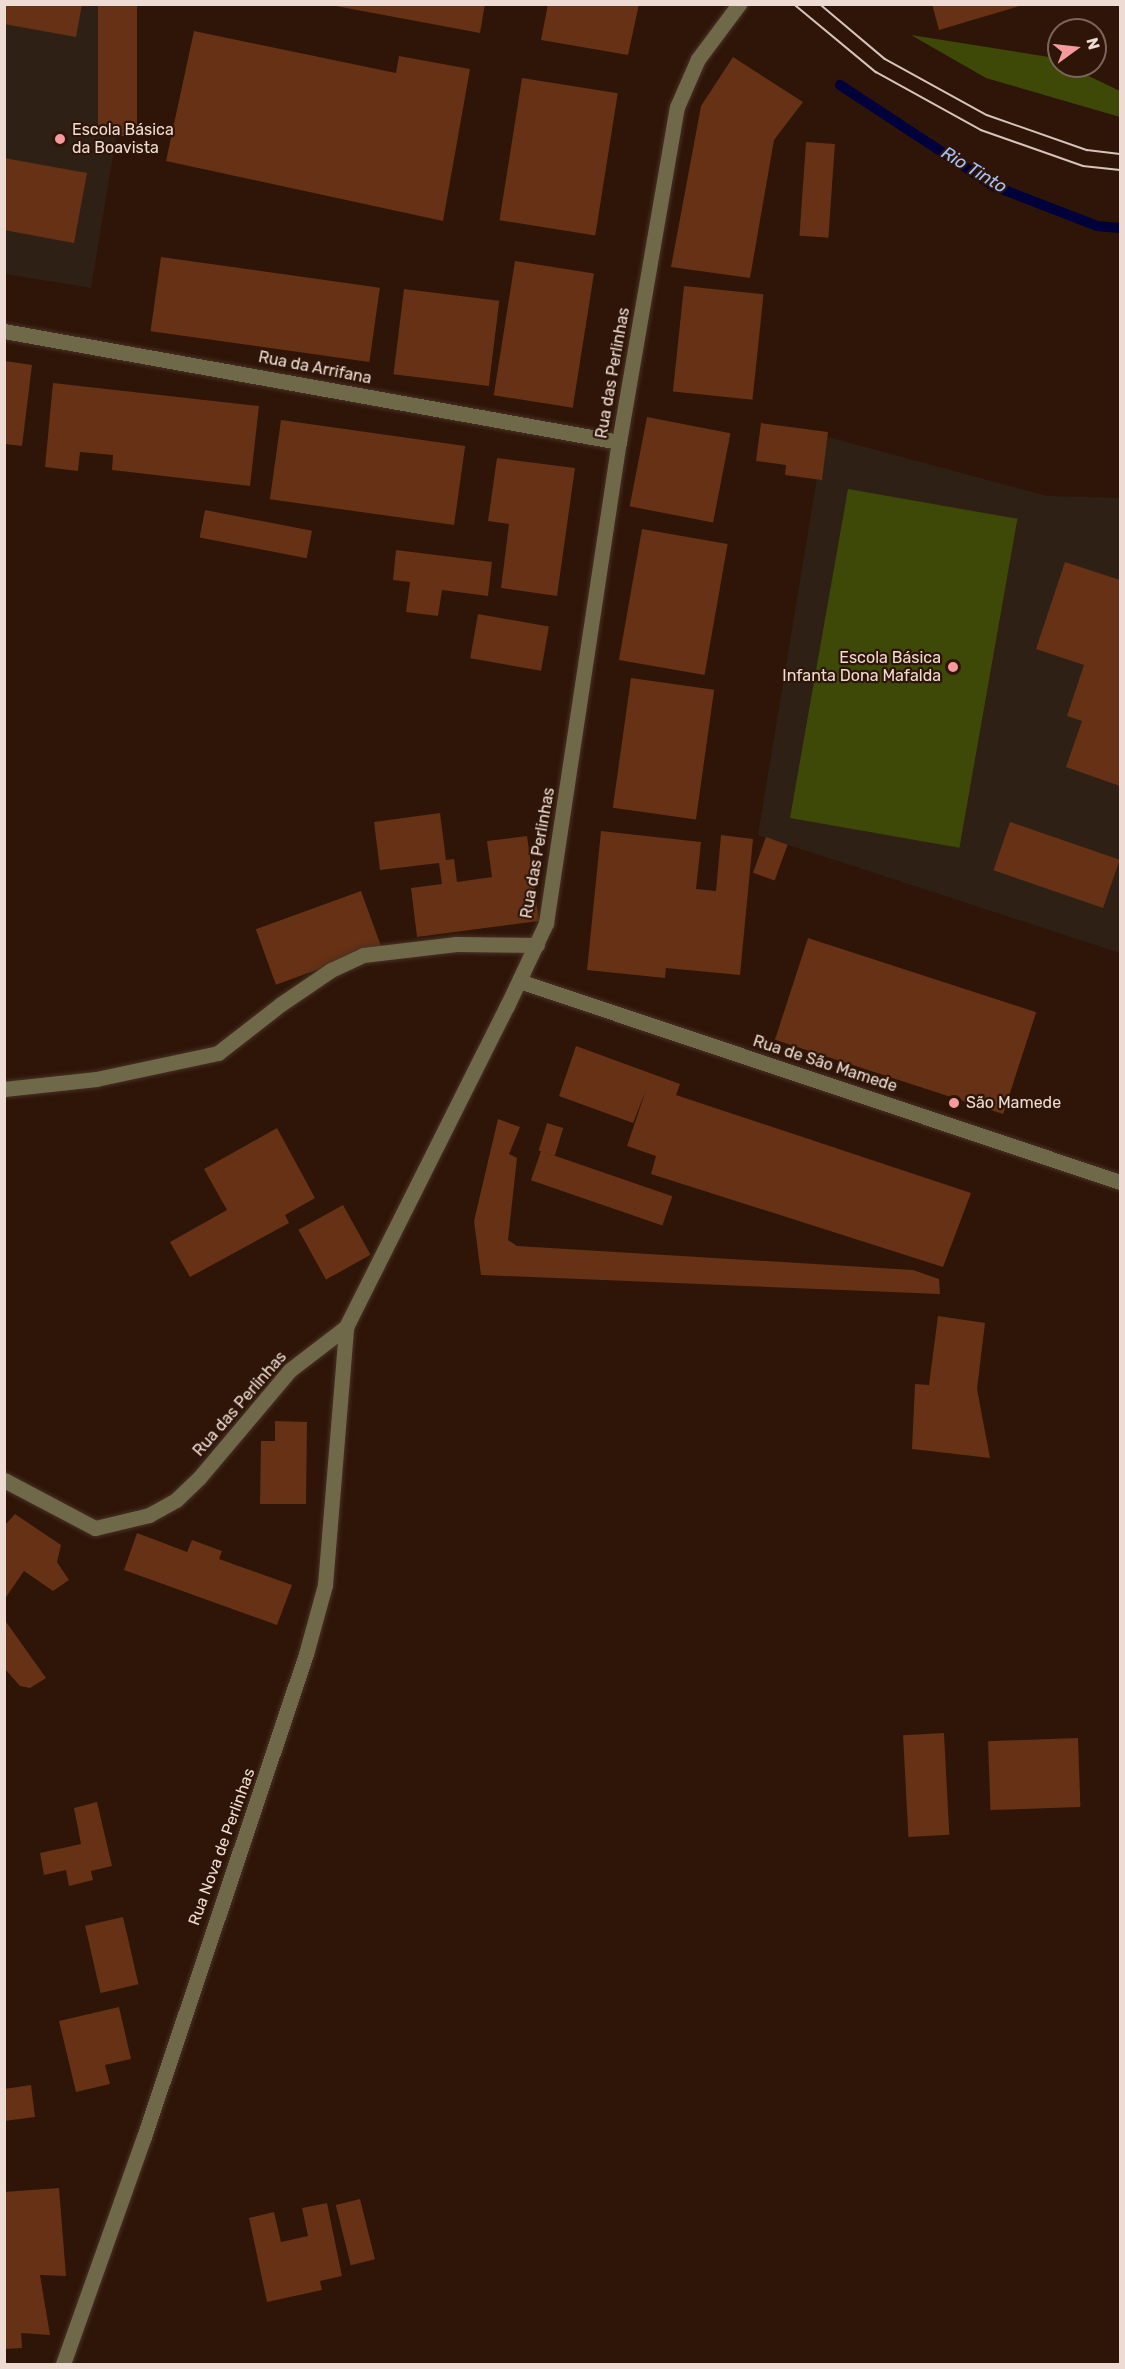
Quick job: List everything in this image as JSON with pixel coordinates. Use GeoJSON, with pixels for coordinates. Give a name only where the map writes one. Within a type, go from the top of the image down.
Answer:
{"type":"FeatureCollection","features":[{"type":"Feature","properties":{"kind":"street","name":"Rua das Perlinhas"},"geometry":{"type":"LineString","coordinates":[[4,1480],[95,1528],[149,1515],[176,1500],[192,1486],[290,1370],[346,1327],[537,945],[546,923],[619,442],[677,107],[698,59],[739,4]]}},
{"type":"Feature","properties":{"kind":"street","name":"Rua da Arrifana"},"geometry":{"type":"LineString","coordinates":[[4,331],[619,442]]}},
{"type":"Feature","properties":{"kind":"street"},"geometry":{"type":"LineString","coordinates":[[4,1089],[107,1077],[218,1053],[281,1004],[331,970],[363,955],[456,944],[537,945]]}},
{"type":"Feature","properties":{"kind":"street","name":"Rua de São Mamede"},"geometry":{"type":"LineString","coordinates":[[519,981],[1120,1182]]}},
{"type":"Feature","properties":{"kind":"street","name":"Rua Nova de Perlinhas"},"geometry":{"type":"LineString","coordinates":[[63,2364],[270,1766],[316,1619],[325,1585],[334,1514],[336,1422],[346,1327]]}},
{"type":"Feature","properties":{"kind":"shaded area","name":"Escola Básica da Boavista"},"geometry":{"type":"Polygon","coordinates":[[[4,5],[138,5],[91,288],[5,274],[4,5]]]}},
{"type":"Feature","properties":{"kind":"shaded area","name":"Escola Básica Infanta Dona Mafalda"},"geometry":{"type":"Polygon","coordinates":[[[824,436],[1047,496],[1120,498],[1120,953],[758,835],[824,436]]]}},
{"type":"Feature","properties":{"kind":"green space"},"geometry":{"type":"Polygon","coordinates":[[[911,35],[1047,57],[1047,78],[1093,78],[1120,91],[1120,117],[986,78],[911,35]]]}},
{"type":"Feature","properties":{"kind":"green space"},"geometry":{"type":"Polygon","coordinates":[[[848,489],[1017,519],[959,848],[790,818],[848,489]]]}},
{"type":"Feature","properties":{"kind":"building"},"geometry":{"type":"Polygon","coordinates":[[[4,4],[82,4],[76,37],[4,24],[4,4]]]}},
{"type":"Feature","properties":{"kind":"building"},"geometry":{"type":"Polygon","coordinates":[[[98,4],[137,4],[137,136],[98,136],[98,4]]]}},
{"type":"Feature","properties":{"kind":"building"},"geometry":{"type":"Polygon","coordinates":[[[325,4],[485,4],[480,33],[325,4]]]}},
{"type":"Feature","properties":{"kind":"building"},"geometry":{"type":"Polygon","coordinates":[[[548,4],[639,4],[628,55],[541,40],[548,4]]]}},
{"type":"Feature","properties":{"kind":"building"},"geometry":{"type":"Polygon","coordinates":[[[932,4],[1023,4],[1023,5],[939,30],[932,4]]]}},
{"type":"Feature","properties":{"kind":"building"},"geometry":{"type":"Polygon","coordinates":[[[194,31],[396,73],[399,56],[470,69],[443,221],[166,161],[194,31]]]}},
{"type":"Feature","properties":{"kind":"building"},"geometry":{"type":"Polygon","coordinates":[[[733,57],[803,102],[774,140],[750,278],[671,267],[701,106],[733,57]]]}},
{"type":"Feature","properties":{"kind":"building"},"geometry":{"type":"Polygon","coordinates":[[[522,78],[618,93],[595,235],[499,220],[522,78]]]}},
{"type":"Feature","properties":{"kind":"building"},"geometry":{"type":"Polygon","coordinates":[[[806,142],[835,144],[828,238],[799,236],[806,142]]]}},
{"type":"Feature","properties":{"kind":"building"},"geometry":{"type":"Polygon","coordinates":[[[4,158],[87,173],[74,243],[4,230],[4,158]]]}},
{"type":"Feature","properties":{"kind":"building"},"geometry":{"type":"Polygon","coordinates":[[[161,257],[380,288],[369,362],[151,331],[161,257]]]}},
{"type":"Feature","properties":{"kind":"building"},"geometry":{"type":"Polygon","coordinates":[[[515,261],[594,274],[573,408],[494,395],[515,261]]]}},
{"type":"Feature","properties":{"kind":"building"},"geometry":{"type":"Polygon","coordinates":[[[684,286],[764,294],[752,400],[673,391],[684,286]]]}},
{"type":"Feature","properties":{"kind":"building"},"geometry":{"type":"Polygon","coordinates":[[[404,289],[499,301],[489,386],[394,374],[404,289]]]}},
{"type":"Feature","properties":{"kind":"building"},"geometry":{"type":"Polygon","coordinates":[[[5,361],[32,365],[22,446],[5,444],[5,361]]]}},
{"type":"Feature","properties":{"kind":"building"},"geometry":{"type":"Polygon","coordinates":[[[53,383],[259,406],[250,486],[112,470],[113,455],[80,452],[78,471],[45,467],[53,383]]]}},
{"type":"Feature","properties":{"kind":"building"},"geometry":{"type":"Polygon","coordinates":[[[647,417],[730,433],[713,523],[630,506],[647,417]]]}},
{"type":"Feature","properties":{"kind":"building"},"geometry":{"type":"Polygon","coordinates":[[[281,420],[465,446],[454,525],[270,499],[281,420]]]}},
{"type":"Feature","properties":{"kind":"building"},"geometry":{"type":"Polygon","coordinates":[[[761,423],[828,432],[822,480],[785,475],[786,465],[756,461],[761,423]]]}},
{"type":"Feature","properties":{"kind":"building"},"geometry":{"type":"Polygon","coordinates":[[[497,458],[575,468],[557,596],[501,588],[509,524],[488,521],[497,458]]]}},
{"type":"Feature","properties":{"kind":"building"},"geometry":{"type":"Polygon","coordinates":[[[205,510],[312,531],[307,558],[200,537],[205,510]]]}},
{"type":"Feature","properties":{"kind":"building"},"geometry":{"type":"Polygon","coordinates":[[[642,529],[728,544],[705,675],[619,660],[642,529]]]}},
{"type":"Feature","properties":{"kind":"building"},"geometry":{"type":"Polygon","coordinates":[[[396,550],[492,562],[488,596],[442,590],[438,616],[406,612],[410,582],[393,580],[396,550]]]}},
{"type":"Feature","properties":{"kind":"building"},"geometry":{"type":"Polygon","coordinates":[[[1065,562],[1120,580],[1120,786],[1066,767],[1082,721],[1067,716],[1084,665],[1036,649],[1065,562]]]}},
{"type":"Feature","properties":{"kind":"building"},"geometry":{"type":"Polygon","coordinates":[[[478,614],[549,627],[541,671],[470,658],[478,614]]]}},
{"type":"Feature","properties":{"kind":"building"},"geometry":{"type":"Polygon","coordinates":[[[631,678],[714,690],[696,819],[613,808],[631,678]]]}},
{"type":"Feature","properties":{"kind":"building"},"geometry":{"type":"Polygon","coordinates":[[[440,813],[446,860],[454,859],[457,882],[492,877],[487,841],[527,836],[539,921],[417,937],[411,888],[442,884],[439,863],[380,870],[374,822],[440,813]]]}},
{"type":"Feature","properties":{"kind":"building"},"geometry":{"type":"Polygon","coordinates":[[[1010,822],[1120,860],[1103,908],[993,870],[1010,822]]]}},
{"type":"Feature","properties":{"kind":"building"},"geometry":{"type":"Polygon","coordinates":[[[601,831],[701,842],[696,889],[716,891],[721,835],[753,839],[740,975],[666,968],[665,978],[587,970],[601,831]]]}},
{"type":"Feature","properties":{"kind":"building"},"geometry":{"type":"Polygon","coordinates":[[[766,837],[788,845],[775,881],[753,873],[766,837]]]}},
{"type":"Feature","properties":{"kind":"building"},"geometry":{"type":"Polygon","coordinates":[[[361,891],[381,946],[276,985],[256,929],[361,891]]]}},
{"type":"Feature","properties":{"kind":"building"},"geometry":{"type":"Polygon","coordinates":[[[808,938],[1036,1012],[1003,1114],[775,1040],[808,938]]]}},
{"type":"Feature","properties":{"kind":"building"},"geometry":{"type":"Polygon","coordinates":[[[576,1046],[680,1084],[676,1095],[971,1193],[943,1267],[651,1174],[656,1156],[627,1146],[646,1090],[633,1123],[559,1096],[576,1046]]]}},
{"type":"Feature","properties":{"kind":"building"},"geometry":{"type":"Polygon","coordinates":[[[498,1119],[520,1127],[509,1154],[517,1158],[508,1240],[517,1246],[913,1270],[939,1279],[940,1294],[481,1275],[474,1221],[498,1119]]]}},
{"type":"Feature","properties":{"kind":"building"},"geometry":{"type":"Polygon","coordinates":[[[547,1123],[563,1128],[555,1156],[539,1151],[547,1123]]]}},
{"type":"Feature","properties":{"kind":"building"},"geometry":{"type":"Polygon","coordinates":[[[277,1128],[315,1198],[285,1215],[289,1223],[190,1277],[170,1242],[227,1210],[204,1169],[277,1128]]]}},
{"type":"Feature","properties":{"kind":"building"},"geometry":{"type":"Polygon","coordinates":[[[541,1151],[672,1196],[662,1226],[531,1180],[541,1151]]]}},
{"type":"Feature","properties":{"kind":"building"},"geometry":{"type":"Polygon","coordinates":[[[343,1205],[371,1255],[326,1280],[298,1230],[343,1205]]]}},
{"type":"Feature","properties":{"kind":"building"},"geometry":{"type":"Polygon","coordinates":[[[938,1316],[985,1323],[977,1389],[990,1458],[912,1449],[915,1384],[929,1385],[938,1316]]]}},
{"type":"Feature","properties":{"kind":"building"},"geometry":{"type":"Polygon","coordinates":[[[275,1421],[307,1422],[306,1504],[260,1504],[261,1441],[275,1441],[275,1421]]]}},
{"type":"Feature","properties":{"kind":"building"},"geometry":{"type":"Polygon","coordinates":[[[15,1514],[61,1545],[57,1562],[69,1580],[53,1591],[24,1571],[4,1600],[4,1526],[15,1514]]]}},
{"type":"Feature","properties":{"kind":"building"},"geometry":{"type":"Polygon","coordinates":[[[137,1533],[187,1552],[192,1540],[222,1551],[219,1559],[292,1585],[277,1625],[124,1570],[137,1533]]]}},
{"type":"Feature","properties":{"kind":"building"},"geometry":{"type":"Polygon","coordinates":[[[4,1619],[46,1678],[30,1688],[20,1686],[4,1668],[4,1619]]]}},
{"type":"Feature","properties":{"kind":"building"},"geometry":{"type":"Polygon","coordinates":[[[944,1733],[949,1835],[908,1837],[903,1735],[944,1733]]]}},
{"type":"Feature","properties":{"kind":"building"},"geometry":{"type":"Polygon","coordinates":[[[1078,1738],[1080,1807],[990,1810],[988,1741],[1078,1738]]]}},
{"type":"Feature","properties":{"kind":"building"},"geometry":{"type":"Polygon","coordinates":[[[97,1802],[112,1866],[91,1871],[93,1880],[69,1886],[66,1870],[44,1875],[40,1853],[81,1844],[74,1808],[97,1802]]]}},
{"type":"Feature","properties":{"kind":"building"},"geometry":{"type":"Polygon","coordinates":[[[123,1917],[139,1984],[101,1993],[85,1926],[123,1917]]]}},
{"type":"Feature","properties":{"kind":"building"},"geometry":{"type":"Polygon","coordinates":[[[119,2007],[131,2059],[105,2065],[110,2084],[76,2092],[59,2021],[119,2007]]]}},
{"type":"Feature","properties":{"kind":"building"},"geometry":{"type":"Polygon","coordinates":[[[31,2085],[35,2117],[4,2121],[4,2089],[31,2085]]]}},
{"type":"Feature","properties":{"kind":"building"},"geometry":{"type":"Polygon","coordinates":[[[59,2188],[66,2276],[40,2275],[50,2335],[21,2333],[22,2348],[4,2349],[4,2192],[59,2188]]]}},
{"type":"Feature","properties":{"kind":"building"},"geometry":{"type":"Polygon","coordinates":[[[360,2199],[375,2259],[351,2265],[336,2205],[360,2199]]]}},
{"type":"Feature","properties":{"kind":"building"},"geometry":{"type":"Polygon","coordinates":[[[327,2203],[342,2276],[320,2281],[322,2290],[267,2302],[249,2218],[274,2212],[281,2242],[308,2236],[302,2208],[327,2203]]]}},
{"type":"Feature","properties":{"kind":"waterway","name":"Rio Tinto"},"geometry":{"type":"LineString","coordinates":[[840,85],[994,186],[1097,226],[1120,228]]}},
{"type":"Feature","properties":{"kind":"tram line"},"geometry":{"type":"LineString","coordinates":[[794,4],[876,72],[981,130],[1083,166],[1120,170]]}},
{"type":"Feature","properties":{"kind":"tram line"},"geometry":{"type":"LineString","coordinates":[[820,4],[885,59],[987,115],[1087,150],[1120,154]]}},
{"type":"Feature","properties":{"kind":"place","name":"Escola Básica da Boavista"},"geometry":{"type":"Point","coordinates":[60,139]}},
{"type":"Feature","properties":{"kind":"place","name":"Escola Básica Infanta Dona Mafalda"},"geometry":{"type":"Point","coordinates":[953,667]}},
{"type":"Feature","properties":{"kind":"place","name":"São Mamede"},"geometry":{"type":"Point","coordinates":[954,1103]}}]}
